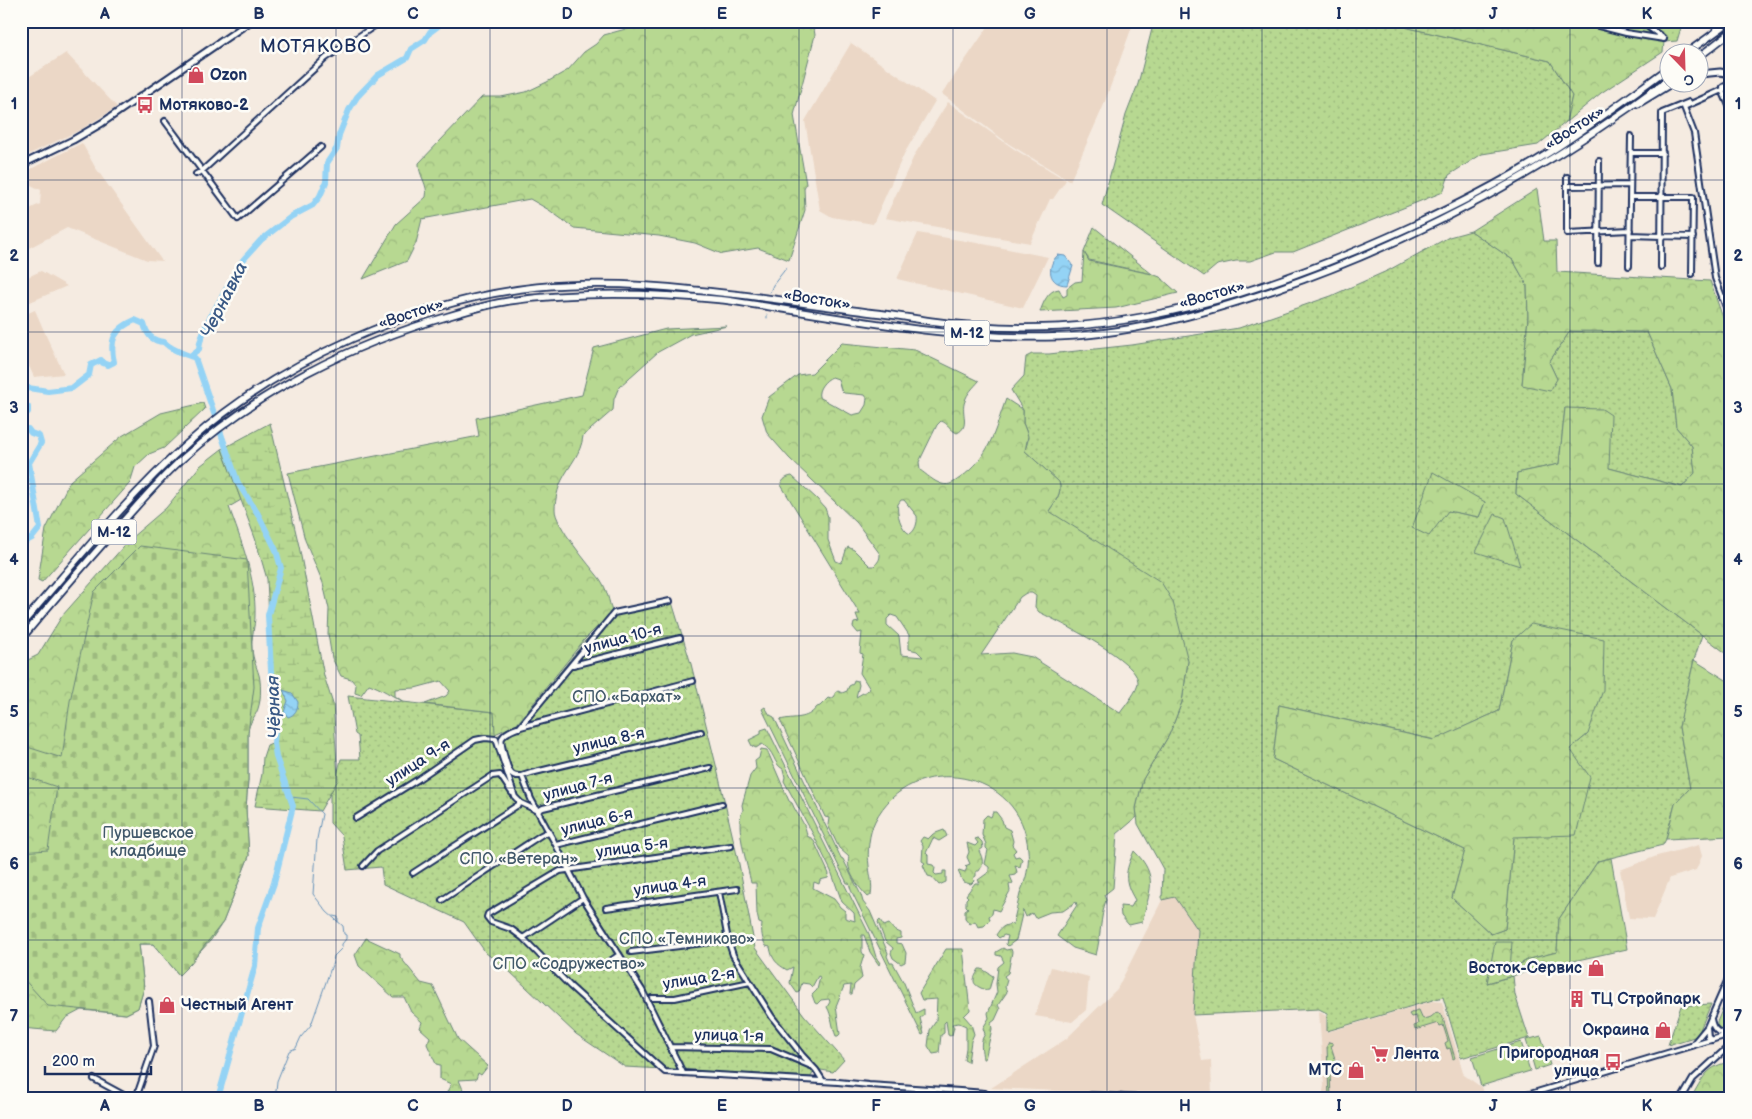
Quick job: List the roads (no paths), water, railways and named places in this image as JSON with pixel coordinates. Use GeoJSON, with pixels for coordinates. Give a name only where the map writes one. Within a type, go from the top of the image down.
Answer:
{"type":"FeatureCollection","features":[{"type":"Feature","properties":{"kind":"highway"},"geometry":{"type":"LineString","coordinates":[[1702,42],[1731,21]]}},
{"type":"Feature","properties":{"kind":"highway"},"geometry":{"type":"LineString","coordinates":[[1710,48],[1731,32]]}},
{"type":"Feature","properties":{"kind":"highway","name":"«Восток»"},"geometry":{"type":"LineString","coordinates":[[21,626],[145,484],[190,440],[247,395],[293,368],[364,334],[421,313],[500,292],[537,287],[603,285],[694,290],[934,322],[983,326],[1062,326],[1113,321],[1174,310],[1233,295],[1302,272],[1374,243],[1439,213],[1488,188],[1546,154],[1606,115],[1660,74]]}},
{"type":"Feature","properties":{"kind":"highway","name":"«Восток»"},"geometry":{"type":"LineString","coordinates":[[21,639],[138,504],[180,461],[215,432],[280,388],[366,344],[432,321],[507,301],[605,294],[724,300],[972,334],[1045,338],[1117,332],[1238,303],[1307,279],[1378,250],[1514,181],[1549,161],[1608,123],[1660,85]]}},
{"type":"Feature","properties":{"kind":"main road"},"geometry":{"type":"LineString","coordinates":[[21,165],[73,140],[102,123],[251,21]]}},
{"type":"Feature","properties":{"kind":"main road"},"geometry":{"type":"LineString","coordinates":[[1701,42],[1725,21]]}},
{"type":"Feature","properties":{"kind":"main road"},"geometry":{"type":"LineString","coordinates":[[1710,73],[1731,74]]}},
{"type":"Feature","properties":{"kind":"main road"},"geometry":{"type":"LineString","coordinates":[[1608,123],[1660,91]]}},
{"type":"Feature","properties":{"kind":"street"},"geometry":{"type":"LineString","coordinates":[[196,174],[202,171],[326,58],[382,21]]}},
{"type":"Feature","properties":{"kind":"street"},"geometry":{"type":"LineString","coordinates":[[1579,21],[1626,33],[1664,39],[1640,21]]}},
{"type":"Feature","properties":{"kind":"street"},"geometry":{"type":"LineString","coordinates":[[1731,85],[1684,107],[1694,133],[1715,278],[1731,320]]}},
{"type":"Feature","properties":{"kind":"street"},"geometry":{"type":"LineString","coordinates":[[1661,267],[1662,113],[1731,85]]}},
{"type":"Feature","properties":{"kind":"street"},"geometry":{"type":"LineString","coordinates":[[1722,90],[1731,110]]}},
{"type":"Feature","properties":{"kind":"street"},"geometry":{"type":"LineString","coordinates":[[165,121],[238,219],[321,147]]}},
{"type":"Feature","properties":{"kind":"street"},"geometry":{"type":"LineString","coordinates":[[1629,266],[1631,136]]}},
{"type":"Feature","properties":{"kind":"street"},"geometry":{"type":"LineString","coordinates":[[1631,153],[1662,153]]}},
{"type":"Feature","properties":{"kind":"street"},"geometry":{"type":"LineString","coordinates":[[1598,263],[1600,160]]}},
{"type":"Feature","properties":{"kind":"street"},"geometry":{"type":"LineString","coordinates":[[1567,177],[1568,233],[1599,231],[1693,237]]}},
{"type":"Feature","properties":{"kind":"street"},"geometry":{"type":"LineString","coordinates":[[1567,186],[1630,185]]}},
{"type":"Feature","properties":{"kind":"street"},"geometry":{"type":"LineString","coordinates":[[1630,197],[1693,197],[1692,274]]}},
{"type":"Feature","properties":{"kind":"street"},"geometry":{"type":"LineString","coordinates":[[1722,298],[1731,294]]}},
{"type":"Feature","properties":{"kind":"street"},"geometry":{"type":"LineString","coordinates":[[519,728],[614,613],[670,601]]}},
{"type":"Feature","properties":{"kind":"street","name":"улица 10-я"},"geometry":{"type":"LineString","coordinates":[[572,665],[680,638]]}},
{"type":"Feature","properties":{"kind":"street"},"geometry":{"type":"LineString","coordinates":[[550,834],[522,776],[516,776],[510,772],[501,739],[508,732],[519,728],[693,681]]}},
{"type":"Feature","properties":{"kind":"street","name":"улица 8-я"},"geometry":{"type":"LineString","coordinates":[[522,776],[701,732]]}},
{"type":"Feature","properties":{"kind":"street","name":"улица 9-я"},"geometry":{"type":"LineString","coordinates":[[356,818],[417,780],[475,740],[485,738],[496,738],[515,797]]}},
{"type":"Feature","properties":{"kind":"street","name":"улица 7-я"},"geometry":{"type":"LineString","coordinates":[[413,873],[521,803],[538,811],[543,808],[710,768]]}},
{"type":"Feature","properties":{"kind":"street"},"geometry":{"type":"LineString","coordinates":[[363,866],[377,851],[492,776],[500,775],[521,803]]}},
{"type":"Feature","properties":{"kind":"street","name":"улица 6-я"},"geometry":{"type":"LineString","coordinates":[[442,900],[536,837],[546,833],[550,834],[556,845],[722,804]]}},
{"type":"Feature","properties":{"kind":"street"},"geometry":{"type":"LineString","coordinates":[[556,845],[584,898],[642,990],[683,1073]]}},
{"type":"Feature","properties":{"kind":"street","name":"улица 5-я"},"geometry":{"type":"LineString","coordinates":[[522,938],[511,928],[488,920],[488,914],[554,872],[732,846]]}},
{"type":"Feature","properties":{"kind":"street","name":"улица 4-я"},"geometry":{"type":"LineString","coordinates":[[606,908],[737,888]]}},
{"type":"Feature","properties":{"kind":"street"},"geometry":{"type":"LineString","coordinates":[[719,892],[728,940],[733,955],[780,1028],[823,1081]]}},
{"type":"Feature","properties":{"kind":"street"},"geometry":{"type":"LineString","coordinates":[[584,898],[522,938],[665,1072],[982,1093],[991,1098]]}},
{"type":"Feature","properties":{"kind":"street"},"geometry":{"type":"LineString","coordinates":[[631,952],[728,940]]}},
{"type":"Feature","properties":{"kind":"street"},"geometry":{"type":"LineString","coordinates":[[603,966],[619,955]]}},
{"type":"Feature","properties":{"kind":"street"},"geometry":{"type":"LineString","coordinates":[[1691,1046],[1698,1041],[1707,1027],[1731,972]]}},
{"type":"Feature","properties":{"kind":"street","name":"улица 2-я"},"geometry":{"type":"LineString","coordinates":[[652,998],[675,998],[750,982]]}},
{"type":"Feature","properties":{"kind":"street"},"geometry":{"type":"LineString","coordinates":[[136,1098],[154,1046],[149,1001]]}},
{"type":"Feature","properties":{"kind":"street"},"geometry":{"type":"LineString","coordinates":[[1711,1019],[1714,1029],[1718,1032],[1729,1034]]}},
{"type":"Feature","properties":{"kind":"street"},"geometry":{"type":"LineString","coordinates":[[1707,1027],[1708,1037],[1712,1040]]}},
{"type":"Feature","properties":{"kind":"street"},"geometry":{"type":"LineString","coordinates":[[1517,1098],[1729,1034]]}},
{"type":"Feature","properties":{"kind":"street"},"geometry":{"type":"LineString","coordinates":[[1682,1098],[1693,1079],[1731,1042]]}},
{"type":"Feature","properties":{"kind":"street","name":"улица 1-я"},"geometry":{"type":"LineString","coordinates":[[671,1047],[771,1050],[813,1067]]}},
{"type":"Feature","properties":{"kind":"street"},"geometry":{"type":"LineString","coordinates":[[94,1079],[129,1098]]}},
{"type":"Feature","properties":{"kind":"street"},"geometry":{"type":"LineString","coordinates":[[1090,1098],[1091,1095],[1141,1098]]}},
{"type":"Feature","properties":{"kind":"water"},"geometry":{"type":"Polygon","coordinates":[[[1058,255],[1065,256],[1073,266],[1067,285],[1056,282],[1051,274],[1052,264],[1058,255]]]}},
{"type":"Feature","properties":{"kind":"water"},"geometry":{"type":"Polygon","coordinates":[[[283,690],[292,693],[298,702],[296,711],[288,717],[284,712],[288,701],[283,690]]]}},
{"type":"Feature","properties":{"kind":"waterway","name":"Чернавка"},"geometry":{"type":"LineString","coordinates":[[190,356],[199,349],[207,323],[243,260],[261,240],[292,216],[313,205],[320,196],[326,182],[327,163],[337,148],[339,135],[349,110],[357,97],[378,75],[407,58],[411,49],[425,40],[430,32],[438,26],[440,21]]}},
{"type":"Feature","properties":{"kind":"waterway"},"geometry":{"type":"LineString","coordinates":[[770,292],[787,267]]}},
{"type":"Feature","properties":{"kind":"waterway","name":"Чёрная"},"geometry":{"type":"LineString","coordinates":[[21,391],[28,388],[48,391],[72,388],[89,375],[91,365],[101,360],[108,365],[114,362],[113,341],[122,327],[135,320],[144,324],[148,334],[153,339],[164,342],[174,350],[195,358],[238,483],[258,514],[276,550],[281,568],[268,615],[276,719],[274,743],[276,757],[293,806],[274,883],[258,928],[255,966],[218,1098]]}},
{"type":"Feature","properties":{"kind":"waterway"},"geometry":{"type":"LineString","coordinates":[[21,405],[28,407],[28,412],[21,418]]}},
{"type":"Feature","properties":{"kind":"waterway"},"geometry":{"type":"LineString","coordinates":[[21,431],[28,429],[31,433],[39,436],[41,443],[29,463],[40,528],[21,548]]}},
{"type":"Feature","properties":{"kind":"waterway"},"geometry":{"type":"LineString","coordinates":[[272,1098],[289,1051],[296,1048],[301,1037],[311,1025],[334,956],[342,948],[342,944],[346,939],[343,926],[327,912],[313,894],[317,839],[322,814],[308,799],[291,797]]}},
{"type":"Feature","properties":{"kind":"waterway"},"geometry":{"type":"LineString","coordinates":[[333,916],[338,917],[338,922]]}},
{"type":"Feature","properties":{"kind":"place","name":"Ozon"},"geometry":{"type":"Point","coordinates":[196,75]}},
{"type":"Feature","properties":{"kind":"place","name":"Мотяково-2"},"geometry":{"type":"Point","coordinates":[145,105]}},
{"type":"Feature","properties":{"kind":"place","name":"Восток-Сервис"},"geometry":{"type":"Point","coordinates":[1596,968]}},
{"type":"Feature","properties":{"kind":"place","name":"ТЦ Стройпарк"},"geometry":{"type":"Point","coordinates":[1577,999]}},
{"type":"Feature","properties":{"kind":"place","name":"Честный Агент"},"geometry":{"type":"Point","coordinates":[167,1005]}},
{"type":"Feature","properties":{"kind":"place","name":"Окраина"},"geometry":{"type":"Point","coordinates":[1663,1030]}},
{"type":"Feature","properties":{"kind":"place","name":"Лента"},"geometry":{"type":"Point","coordinates":[1380,1054]}},
{"type":"Feature","properties":{"kind":"place","name":"Пригородная улица"},"geometry":{"type":"Point","coordinates":[1613,1062]}},
{"type":"Feature","properties":{"kind":"place","name":"МТС"},"geometry":{"type":"Point","coordinates":[1356,1070]}},
{"type":"Feature","properties":{"kind":"district","name":"МОТЯКОВО"},"geometry":{"type":"Point","coordinates":[316,46]}},
{"type":"Feature","properties":{"kind":"park label","name":"СПО «Бархат»"},"geometry":{"type":"Point","coordinates":[627,697]}},
{"type":"Feature","properties":{"kind":"park label","name":"Пуршевское кладбище"},"geometry":{"type":"Point","coordinates":[148,842]}},
{"type":"Feature","properties":{"kind":"park label","name":"СПО «Ветеран»"},"geometry":{"type":"Point","coordinates":[519,859]}},
{"type":"Feature","properties":{"kind":"park label","name":"СПО «Темниково»"},"geometry":{"type":"Point","coordinates":[687,939]}},
{"type":"Feature","properties":{"kind":"park label","name":"СПО «Содружество»"},"geometry":{"type":"Point","coordinates":[569,964]}}]}
